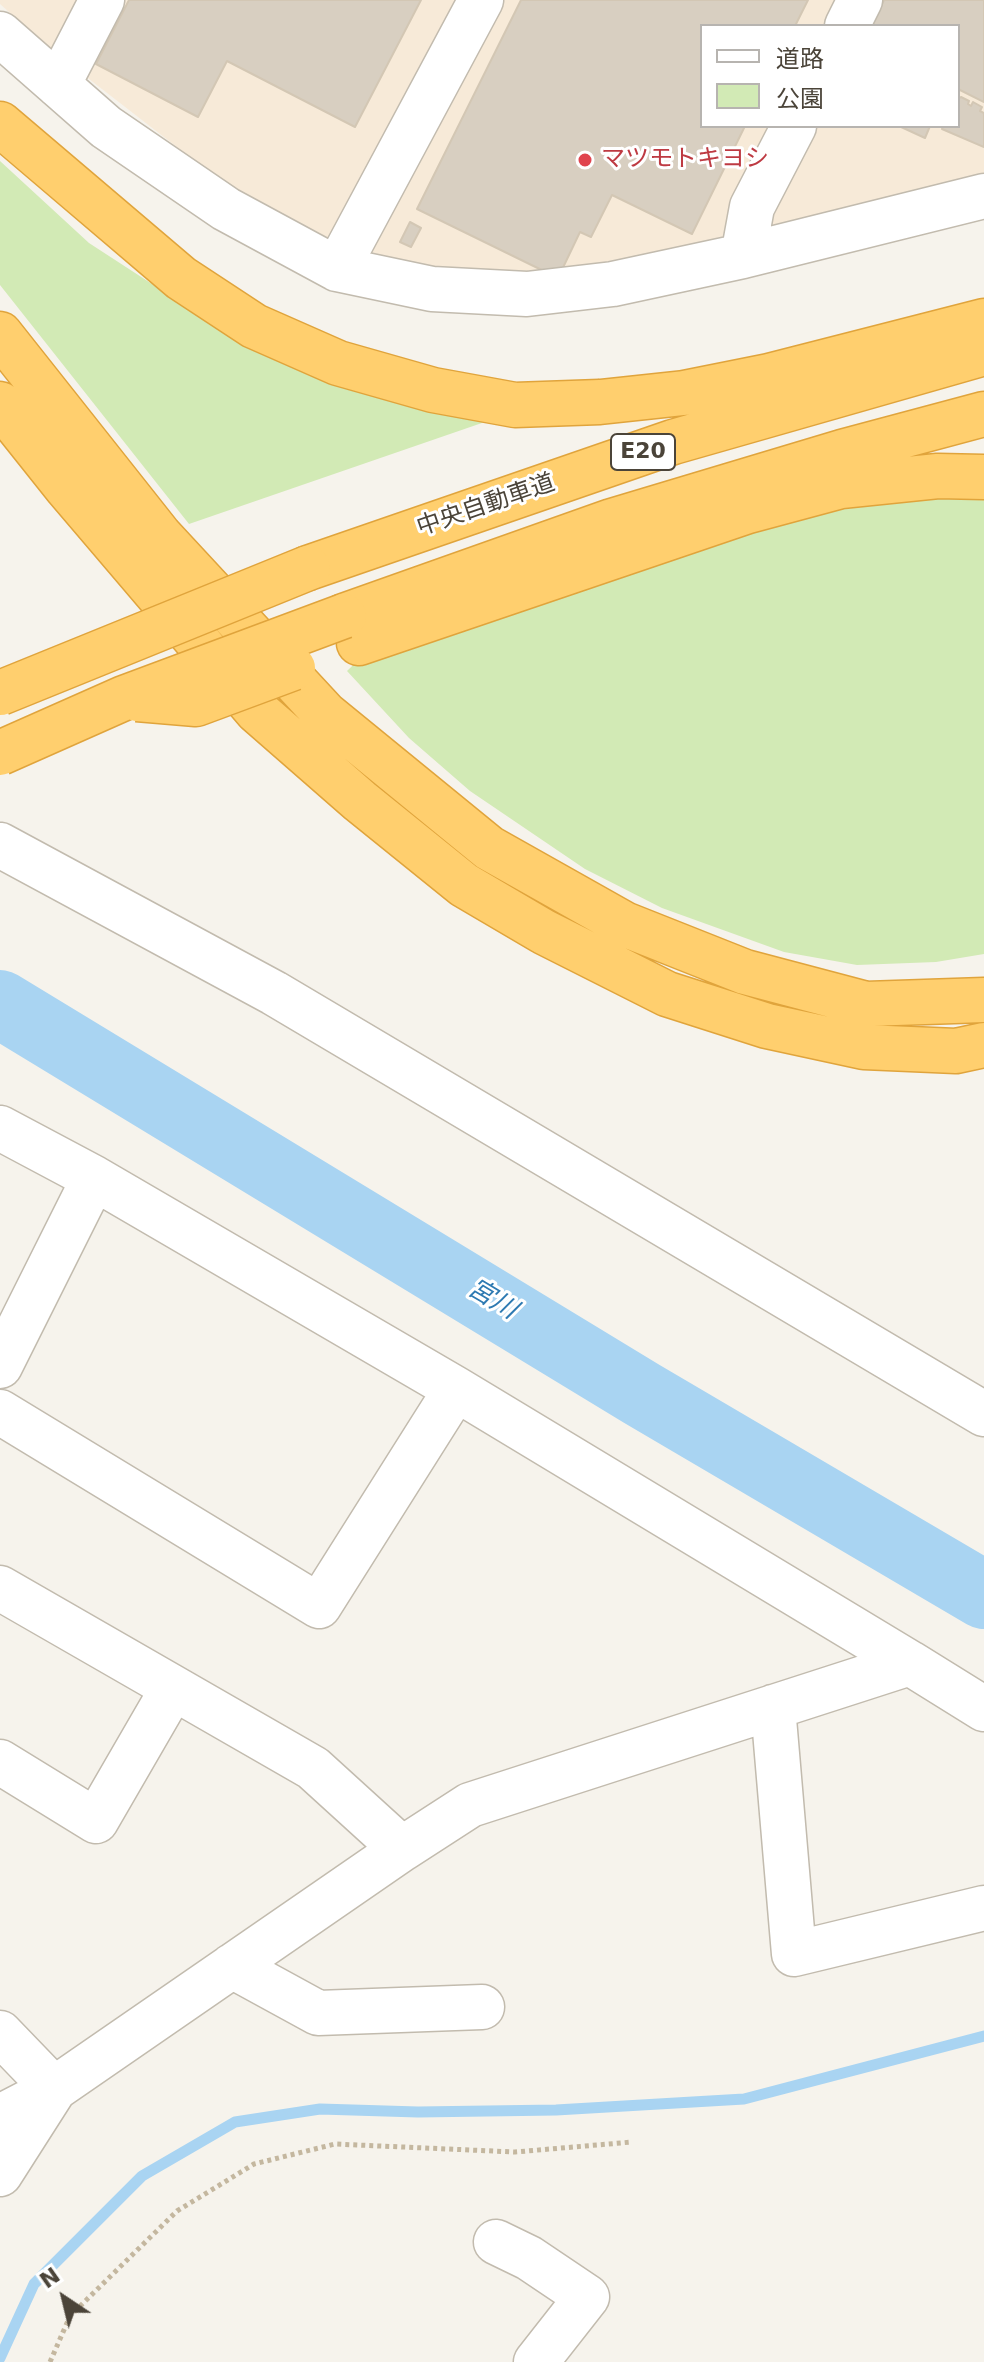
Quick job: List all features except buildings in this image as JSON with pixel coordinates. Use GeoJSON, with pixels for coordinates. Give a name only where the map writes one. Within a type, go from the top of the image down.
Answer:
{"type":"FeatureCollection","features":[{"type":"Feature","properties":{"kind":"highway"},"geometry":{"type":"LineString","coordinates":[[0,124],[181,278],[254,326],[338,363],[433,390],[515,405],[600,402],[684,393],[769,376],[984,321]]}},
{"type":"Feature","properties":{"kind":"highway"},"geometry":{"type":"LineString","coordinates":[[0,334],[160,536],[325,714],[489,848],[624,924],[745,972],[866,1004],[984,1000]]}},
{"type":"Feature","properties":{"kind":"highway","name":"中央自動車道"},"geometry":{"type":"LineString","coordinates":[[0,693],[308,568],[673,442],[984,353]]}},
{"type":"Feature","properties":{"kind":"highway"},"geometry":{"type":"LineString","coordinates":[[0,404],[67,488],[257,711],[360,801],[464,885],[544,932],[667,994],[767,1026],[864,1047],[956,1051],[984,1045]]}},
{"type":"Feature","properties":{"kind":"highway","name":"E20"},"geometry":{"type":"LineString","coordinates":[[0,753],[124,698],[352,630],[612,521],[842,452],[984,414]]}},
{"type":"Feature","properties":{"kind":"highway"},"geometry":{"type":"LineString","coordinates":[[352,630],[841,486],[938,476],[984,477]]}},
{"type":"Feature","properties":{"kind":"street"},"geometry":{"type":"LineString","coordinates":[[58,85],[102,0]]}},
{"type":"Feature","properties":{"kind":"street"},"geometry":{"type":"LineString","coordinates":[[337,269],[481,0]]}},
{"type":"Feature","properties":{"kind":"street"},"geometry":{"type":"LineString","coordinates":[[848,24],[860,0]]}},
{"type":"Feature","properties":{"kind":"street"},"geometry":{"type":"LineString","coordinates":[[0,34],[106,127],[226,209],[337,269],[432,289],[527,294],[613,284],[743,256],[984,196]]}},
{"type":"Feature","properties":{"kind":"street"},"geometry":{"type":"LineString","coordinates":[[743,256],[752,207],[793,128]]}},
{"type":"Feature","properties":{"kind":"street"},"geometry":{"type":"LineString","coordinates":[[0,845],[274,993],[984,1414]]}},
{"type":"Feature","properties":{"kind":"street"},"geometry":{"type":"LineString","coordinates":[[0,1128],[94,1178],[456,1389],[984,1709]]}},
{"type":"Feature","properties":{"kind":"street"},"geometry":{"type":"LineString","coordinates":[[0,1366],[94,1178]]}},
{"type":"Feature","properties":{"kind":"street"},"geometry":{"type":"LineString","coordinates":[[0,1412],[319,1606],[456,1389]]}},
{"type":"Feature","properties":{"kind":"street"},"geometry":{"type":"LineString","coordinates":[[0,1588],[313,1768],[402,1849]]}},
{"type":"Feature","properties":{"kind":"street"},"geometry":{"type":"LineString","coordinates":[[0,2117],[54,2089],[470,1805],[910,1663]]}},
{"type":"Feature","properties":{"kind":"street"},"geometry":{"type":"LineString","coordinates":[[0,1762],[96,1821],[173,1688]]}},
{"type":"Feature","properties":{"kind":"street"},"geometry":{"type":"LineString","coordinates":[[773,1707],[794,1954],[984,1908]]}},
{"type":"Feature","properties":{"kind":"street"},"geometry":{"type":"LineString","coordinates":[[232,1966],[318,2013],[482,2007]]}},
{"type":"Feature","properties":{"kind":"street"},"geometry":{"type":"LineString","coordinates":[[0,2033],[54,2089]]}},
{"type":"Feature","properties":{"kind":"street"},"geometry":{"type":"LineString","coordinates":[[0,2174],[54,2089]]}},
{"type":"Feature","properties":{"kind":"street"},"geometry":{"type":"LineString","coordinates":[[496,2242],[529,2258],[587,2297],[536,2362]]}},
{"type":"Feature","properties":{"kind":"path"},"geometry":{"type":"LineString","coordinates":[[50,2362],[70,2316],[177,2211],[254,2164],[335,2144],[515,2152],[632,2142]]}},
{"type":"Feature","properties":{"kind":"shaded area"},"geometry":{"type":"Polygon","coordinates":[[[0,0],[984,0],[984,180],[699,252],[507,277],[391,265],[328,242],[222,182],[49,48],[0,4],[0,0]]]}},
{"type":"Feature","properties":{"kind":"green space"},"geometry":{"type":"Polygon","coordinates":[[[0,161],[89,243],[232,336],[508,414],[189,524],[0,285],[0,161]]]}},
{"type":"Feature","properties":{"kind":"green space"},"geometry":{"type":"Polygon","coordinates":[[[984,485],[984,954],[936,962],[857,965],[784,952],[662,908],[585,869],[470,791],[409,738],[347,671],[380,639],[863,487],[984,485]]]}},
{"type":"Feature","properties":{"kind":"waterway","name":"宮川"},"geometry":{"type":"LineString","coordinates":[[0,1004],[642,1394],[984,1595]]}},
{"type":"Feature","properties":{"kind":"waterway"},"geometry":{"type":"LineString","coordinates":[[0,2358],[34,2284],[142,2176],[235,2122],[320,2109],[418,2112],[556,2110],[744,2099],[984,2036]]}},
{"type":"Feature","properties":{"kind":"place","name":"マツモトキヨシ"},"geometry":{"type":"Point","coordinates":[585,160]}}]}
